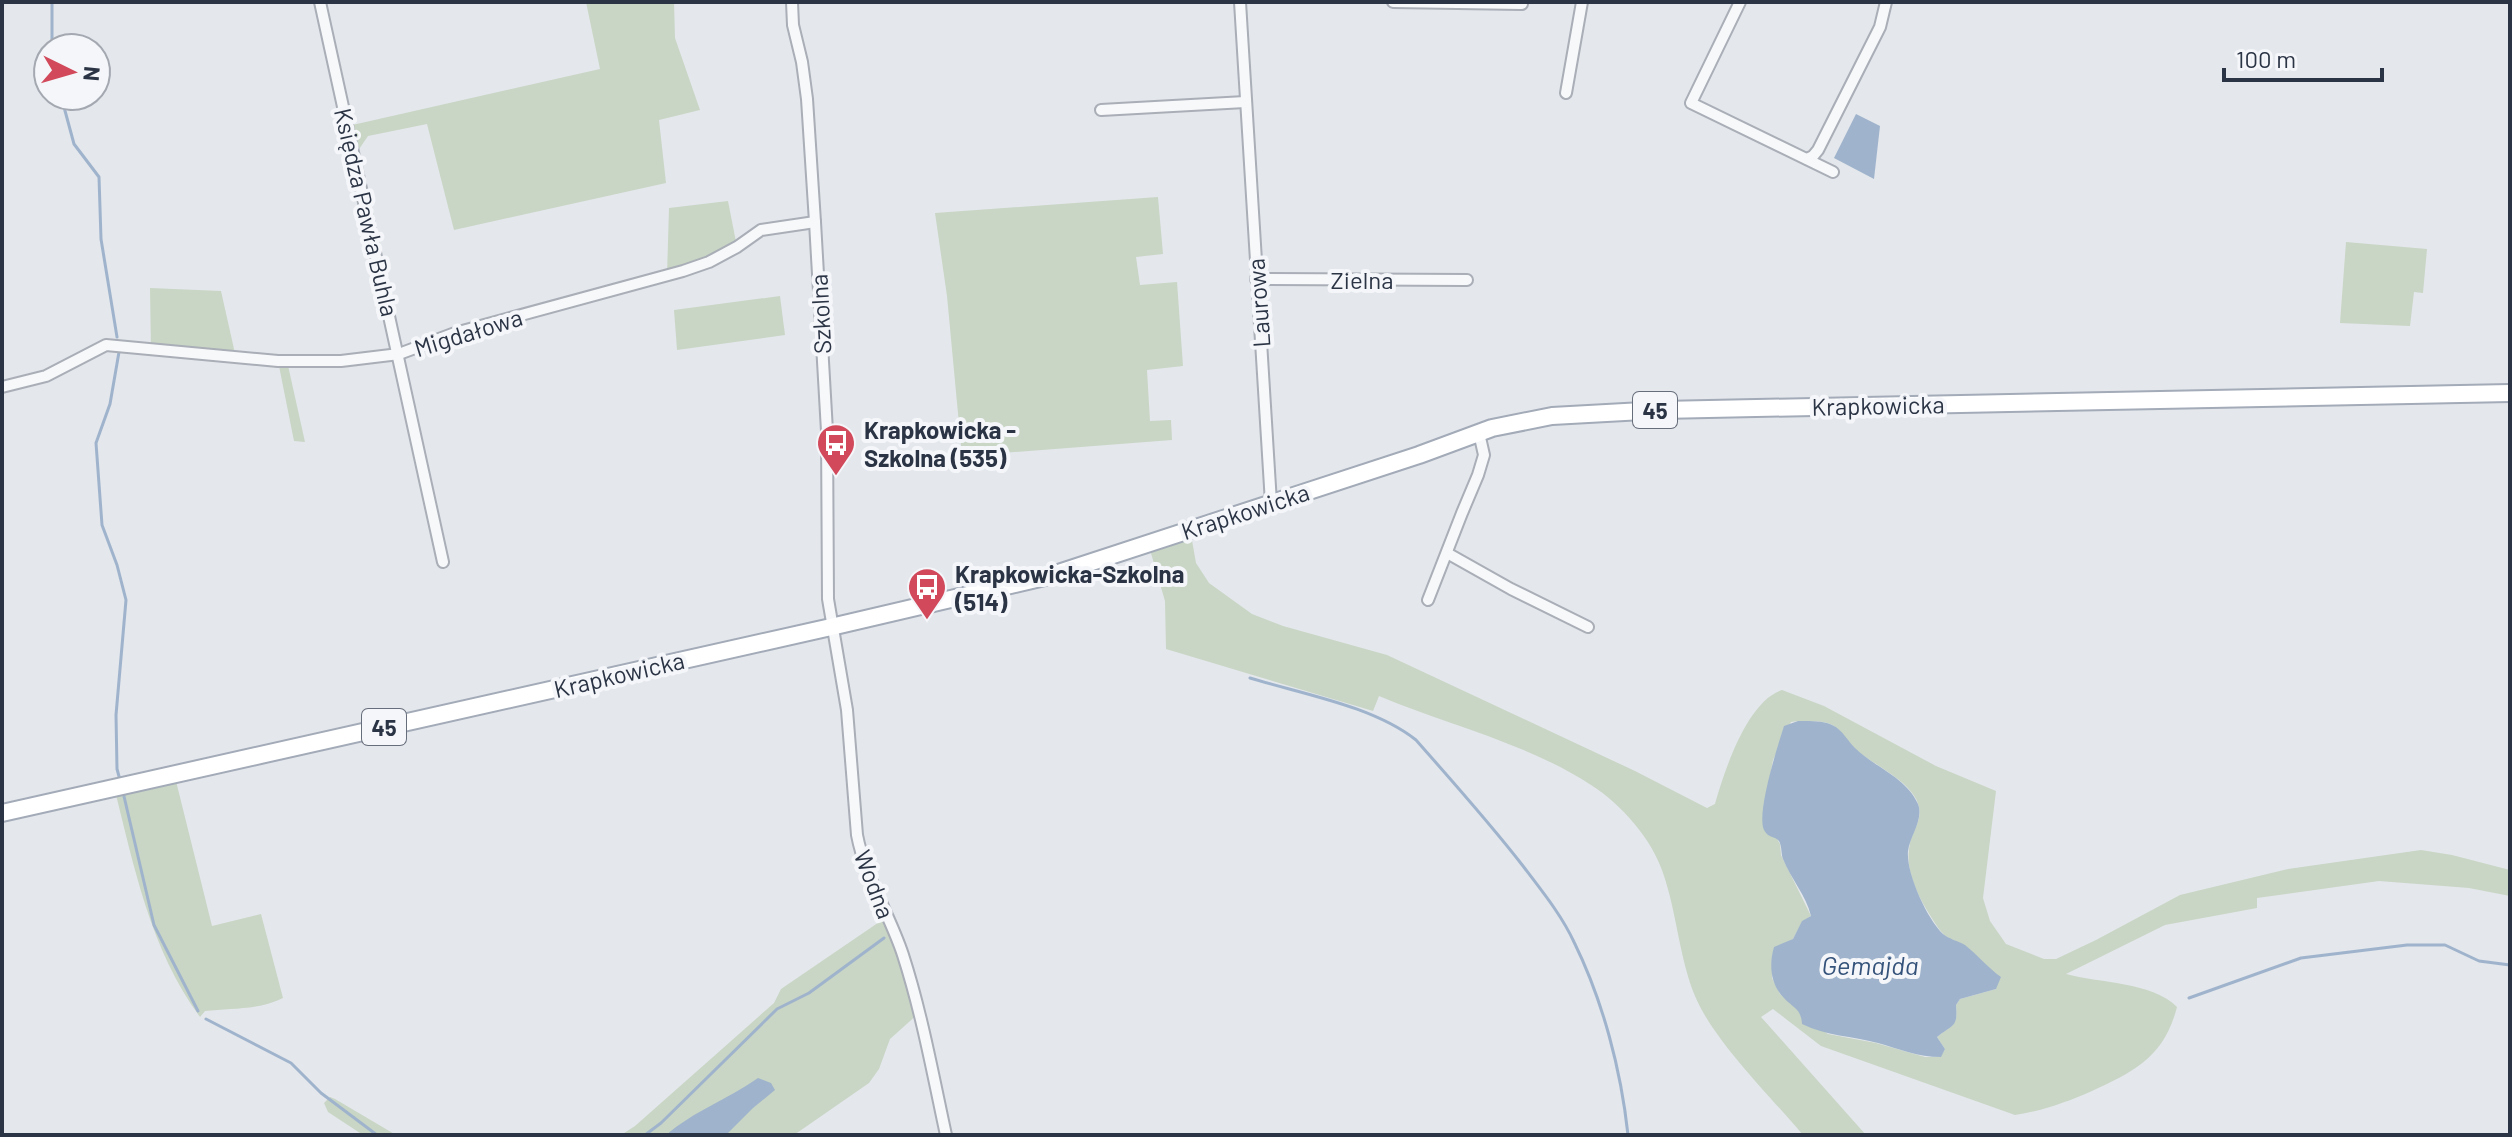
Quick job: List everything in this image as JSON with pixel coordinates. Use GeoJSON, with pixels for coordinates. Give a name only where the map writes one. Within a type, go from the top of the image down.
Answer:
{"type":"FeatureCollection","features":[{"type":"Feature","properties":{"kind":"main road","name":"Krapkowicka"},"geometry":{"type":"LineString","coordinates":[[2,813],[1049,576],[1526,420],[1661,410],[2510,393]]}},
{"type":"Feature","properties":{"kind":"street","name":"Księdza Pawła Buhla"},"geometry":{"type":"LineString","coordinates":[[320,2],[443,562]]}},
{"type":"Feature","properties":{"kind":"street","name":"Szkolna"},"geometry":{"type":"LineString","coordinates":[[792,2],[793,25],[807,99],[815,222],[827,431],[828,599],[831,627]]}},
{"type":"Feature","properties":{"kind":"street","name":"Laurowa"},"geometry":{"type":"LineString","coordinates":[[1240,2],[1271,503]]}},
{"type":"Feature","properties":{"kind":"street"},"geometry":{"type":"LineString","coordinates":[[1393,2],[1522,4]]}},
{"type":"Feature","properties":{"kind":"street"},"geometry":{"type":"LineString","coordinates":[[1566,93],[1582,2]]}},
{"type":"Feature","properties":{"kind":"street"},"geometry":{"type":"LineString","coordinates":[[1740,2],[1691,103],[1833,172]]}},
{"type":"Feature","properties":{"kind":"street"},"geometry":{"type":"LineString","coordinates":[[1807,159],[1818,150],[1880,27],[1886,2]]}},
{"type":"Feature","properties":{"kind":"street"},"geometry":{"type":"LineString","coordinates":[[1101,110],[1245,102]]}},
{"type":"Feature","properties":{"kind":"street","name":"Migdałowa"},"geometry":{"type":"LineString","coordinates":[[2,387],[46,376],[106,345],[278,361],[341,361],[399,354],[455,333],[683,271],[709,262],[761,230],[815,222]]}},
{"type":"Feature","properties":{"kind":"street","name":"Zielna"},"geometry":{"type":"LineString","coordinates":[[1256,279],[1467,280]]}},
{"type":"Feature","properties":{"kind":"street"},"geometry":{"type":"LineString","coordinates":[[1428,600],[1478,475],[1484,455],[1479,433]]}},
{"type":"Feature","properties":{"kind":"street"},"geometry":{"type":"LineString","coordinates":[[1447,553],[1588,627]]}},
{"type":"Feature","properties":{"kind":"street","name":"Wodna"},"geometry":{"type":"LineString","coordinates":[[831,627],[847,710],[861,854],[903,955],[946,1135]]}},
{"type":"Feature","properties":{"kind":"green space"},"geometry":{"type":"Polygon","coordinates":[[[586,2],[674,2],[675,38],[700,110],[659,120],[666,183],[454,230],[427,124],[368,136],[355,155],[348,126],[600,69],[586,2]]]}},
{"type":"Feature","properties":{"kind":"green space"},"geometry":{"type":"Polygon","coordinates":[[[1158,197],[1163,254],[1136,257],[1140,285],[1177,282],[1183,366],[1147,370],[1150,421],[1171,420],[1172,440],[962,456],[947,296],[935,213],[1158,197]]]}},
{"type":"Feature","properties":{"kind":"green space"},"geometry":{"type":"Polygon","coordinates":[[[728,201],[737,247],[667,276],[669,208],[728,201]]]}},
{"type":"Feature","properties":{"kind":"green space"},"geometry":{"type":"Polygon","coordinates":[[[2346,242],[2427,249],[2423,293],[2414,292],[2410,326],[2340,323],[2346,242]]]}},
{"type":"Feature","properties":{"kind":"green space"},"geometry":{"type":"Polygon","coordinates":[[[150,288],[221,291],[236,358],[151,351],[150,288]]]}},
{"type":"Feature","properties":{"kind":"green space"},"geometry":{"type":"Polygon","coordinates":[[[780,296],[785,335],[677,350],[674,310],[780,296]]]}},
{"type":"Feature","properties":{"kind":"green space"},"geometry":{"type":"Polygon","coordinates":[[[278,361],[287,361],[305,442],[294,441],[278,361]]]}},
{"type":"Feature","properties":{"kind":"green space"},"geometry":{"type":"Polygon","coordinates":[[[1190,529],[1196,563],[1209,583],[1252,614],[1283,626],[1387,655],[1707,808],[1715,804],[1724,774],[1748,722],[1769,697],[1782,690],[1824,706],[1936,766],[1996,791],[1983,898],[1990,921],[2006,944],[2044,959],[2056,959],[2180,895],[2288,869],[2421,850],[2510,870],[2510,896],[2469,888],[2379,881],[2257,898],[2257,908],[2165,925],[2066,974],[2140,988],[2167,999],[2177,1007],[2156,1050],[2134,1069],[2092,1091],[2054,1106],[2015,1115],[1821,1046],[1773,1009],[1761,1017],[1866,1135],[1803,1135],[1729,1049],[1703,1013],[1690,981],[1668,888],[1658,860],[1634,823],[1613,802],[1591,785],[1541,758],[1379,696],[1373,711],[1166,649],[1165,601],[1148,543],[1190,529]],[[1791,722],[1773,760],[1763,815],[1780,844],[1781,855],[1811,916],[1802,922],[1793,939],[1772,955],[1772,978],[1780,994],[1828,1034],[1925,1057],[1940,1057],[1945,1049],[1937,1037],[1955,1021],[1956,1005],[1960,999],[1996,989],[1990,970],[1965,946],[1945,936],[1916,889],[1909,855],[1920,812],[1916,798],[1901,782],[1855,749],[1834,726],[1791,722]]]}},
{"type":"Feature","properties":{"kind":"green space"},"geometry":{"type":"Polygon","coordinates":[[[174,773],[212,926],[261,914],[283,998],[255,1007],[205,1011],[200,1017],[168,963],[146,906],[114,787],[174,773]]]}},
{"type":"Feature","properties":{"kind":"green space"},"geometry":{"type":"Polygon","coordinates":[[[888,916],[919,1013],[890,1039],[879,1069],[869,1083],[794,1135],[621,1135],[774,1003],[781,989],[888,916]]]}},
{"type":"Feature","properties":{"kind":"green space"},"geometry":{"type":"Polygon","coordinates":[[[330,1097],[396,1135],[363,1135],[328,1112],[324,1103],[330,1097]]]}},
{"type":"Feature","properties":{"kind":"water"},"geometry":{"type":"Polygon","coordinates":[[[1856,114],[1880,126],[1874,179],[1834,158],[1856,114]]]}},
{"type":"Feature","properties":{"kind":"water","name":"Gemajda"},"geometry":{"type":"Polygon","coordinates":[[[1798,721],[1821,722],[1837,728],[1855,748],[1898,779],[1913,795],[1919,816],[1909,845],[1908,860],[1924,907],[1943,934],[1965,945],[2001,977],[1996,989],[1960,999],[1956,1005],[1955,1022],[1937,1037],[1945,1049],[1941,1057],[1916,1054],[1802,1024],[1798,1011],[1784,998],[1773,980],[1771,960],[1774,947],[1793,939],[1802,921],[1811,916],[1783,859],[1779,841],[1766,833],[1762,821],[1769,779],[1784,726],[1798,721]]]}},
{"type":"Feature","properties":{"kind":"water"},"geometry":{"type":"Polygon","coordinates":[[[758,1078],[771,1083],[775,1090],[726,1135],[666,1135],[688,1119],[758,1078]]]}},
{"type":"Feature","properties":{"kind":"waterway"},"geometry":{"type":"LineString","coordinates":[[52,2],[52,32]]}},
{"type":"Feature","properties":{"kind":"waterway"},"geometry":{"type":"LineString","coordinates":[[65,112],[74,144],[99,177],[101,239],[117,337]]}},
{"type":"Feature","properties":{"kind":"waterway"},"geometry":{"type":"LineString","coordinates":[[119,352],[110,404],[96,443],[102,525],[126,600],[116,715],[120,780]]}},
{"type":"Feature","properties":{"kind":"waterway"},"geometry":{"type":"LineString","coordinates":[[1250,678],[1336,702],[1399,728],[1416,740],[1497,834],[1557,912],[1584,965],[1609,1036],[1628,1135]]}},
{"type":"Feature","properties":{"kind":"waterway"},"geometry":{"type":"LineString","coordinates":[[123,792],[154,925],[198,1011]]}},
{"type":"Feature","properties":{"kind":"waterway"},"geometry":{"type":"LineString","coordinates":[[645,1135],[777,1009],[809,993],[884,938]]}},
{"type":"Feature","properties":{"kind":"waterway"},"geometry":{"type":"LineString","coordinates":[[2189,998],[2301,958],[2407,945],[2445,945],[2479,961],[2510,965]]}},
{"type":"Feature","properties":{"kind":"waterway"},"geometry":{"type":"LineString","coordinates":[[206,1019],[291,1063],[321,1093],[377,1135]]}},
{"type":"Feature","properties":{"kind":"place","name":"Krapkowicka - Szkolna (535)"},"geometry":{"type":"Point","coordinates":[836,477]}},
{"type":"Feature","properties":{"kind":"place","name":"Krapkowicka-Szkolna (514)"},"geometry":{"type":"Point","coordinates":[927,621]}}]}
